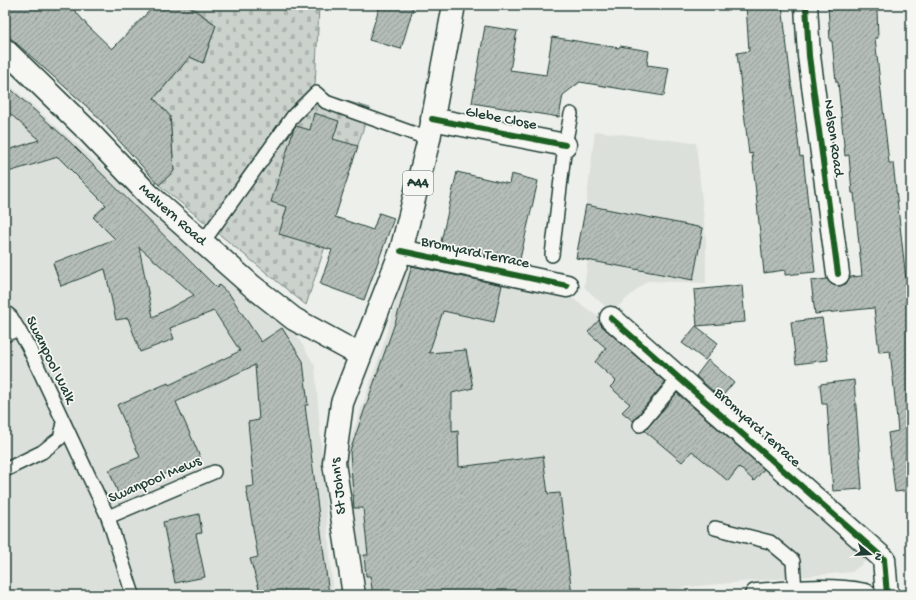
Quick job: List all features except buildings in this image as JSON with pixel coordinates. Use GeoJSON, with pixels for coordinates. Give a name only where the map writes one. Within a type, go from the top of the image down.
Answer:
{"type":"FeatureCollection","features":[{"type":"Feature","properties":{"kind":"main road","name":"A44"},"geometry":{"type":"LineString","coordinates":[[360,355],[401,251],[430,129],[454,5]]}},
{"type":"Feature","properties":{"kind":"main road","name":"Nelson Road"},"geometry":{"type":"LineString","coordinates":[[806,5],[809,56],[838,274]]}},
{"type":"Feature","properties":{"kind":"main road","name":"Malvern Road"},"geometry":{"type":"LineString","coordinates":[[5,50],[86,129],[148,194],[252,286],[294,319],[360,355]]}},
{"type":"Feature","properties":{"kind":"main road","name":"Glebe Close"},"geometry":{"type":"LineString","coordinates":[[430,129],[565,145]]}},
{"type":"Feature","properties":{"kind":"main road","name":"Bromyard Terrace"},"geometry":{"type":"LineString","coordinates":[[401,251],[567,286]]}},
{"type":"Feature","properties":{"kind":"main road","name":"Bromyard Terrace"},"geometry":{"type":"LineString","coordinates":[[611,318],[680,377],[884,559],[887,595]]}},
{"type":"Feature","properties":{"kind":"main road","name":"St John's"},"geometry":{"type":"LineString","coordinates":[[354,595],[334,463],[342,403],[360,355]]}},
{"type":"Feature","properties":{"kind":"main road"},"geometry":{"type":"LineString","coordinates":[[756,595],[795,592],[846,591],[865,595]]}},
{"type":"Feature","properties":{"kind":"lane"},"geometry":{"type":"LineString","coordinates":[[203,242],[294,115],[316,93],[326,102],[430,129]]}},
{"type":"Feature","properties":{"kind":"lane"},"geometry":{"type":"LineString","coordinates":[[552,254],[565,145],[572,114]]}},
{"type":"Feature","properties":{"kind":"lane","name":"Swanpool Walk"},"geometry":{"type":"LineString","coordinates":[[5,312],[11,317],[18,329],[108,517],[133,595]]}},
{"type":"Feature","properties":{"kind":"lane"},"geometry":{"type":"LineString","coordinates":[[5,335],[18,329]]}},
{"type":"Feature","properties":{"kind":"lane"},"geometry":{"type":"LineString","coordinates":[[640,424],[680,377]]}},
{"type":"Feature","properties":{"kind":"lane","name":"Swanpool Walk"},"geometry":{"type":"LineString","coordinates":[[5,470],[42,452],[60,438],[64,424]]}},
{"type":"Feature","properties":{"kind":"lane","name":"Swanpool Mews"},"geometry":{"type":"LineString","coordinates":[[108,517],[214,472]]}},
{"type":"Feature","properties":{"kind":"lane"},"geometry":{"type":"LineString","coordinates":[[715,528],[770,542],[793,561],[795,592]]}},
{"type":"Feature","properties":{"kind":"shaded area"},"geometry":{"type":"Polygon","coordinates":[[[5,81],[242,290],[296,334],[315,366],[333,595],[5,595],[5,81]]]}},
{"type":"Feature","properties":{"kind":"shaded area"},"geometry":{"type":"Polygon","coordinates":[[[595,131],[696,143],[706,239],[706,283],[647,281],[614,310],[609,310],[584,287],[588,260],[576,258],[586,205],[595,131]]]}},
{"type":"Feature","properties":{"kind":"shaded area"},"geometry":{"type":"Polygon","coordinates":[[[407,264],[469,278],[561,290],[600,318],[770,462],[867,560],[852,572],[688,587],[646,595],[367,595],[345,455],[380,355],[407,264]]]}},
{"type":"Feature","properties":{"kind":"green space"},"geometry":{"type":"Polygon","coordinates":[[[190,5],[314,5],[319,7],[315,86],[333,97],[370,108],[306,305],[159,185],[174,171],[170,116],[154,99],[190,57],[203,63],[216,25],[190,5]]]}},
{"type":"Feature","properties":{"kind":"cycle path"},"geometry":{"type":"LineString","coordinates":[[806,5],[809,56],[838,274]]}},
{"type":"Feature","properties":{"kind":"cycle path"},"geometry":{"type":"LineString","coordinates":[[432,119],[565,145]]}},
{"type":"Feature","properties":{"kind":"cycle path"},"geometry":{"type":"LineString","coordinates":[[401,251],[567,286]]}},
{"type":"Feature","properties":{"kind":"cycle path"},"geometry":{"type":"LineString","coordinates":[[611,318],[884,559],[887,595]]}}]}
